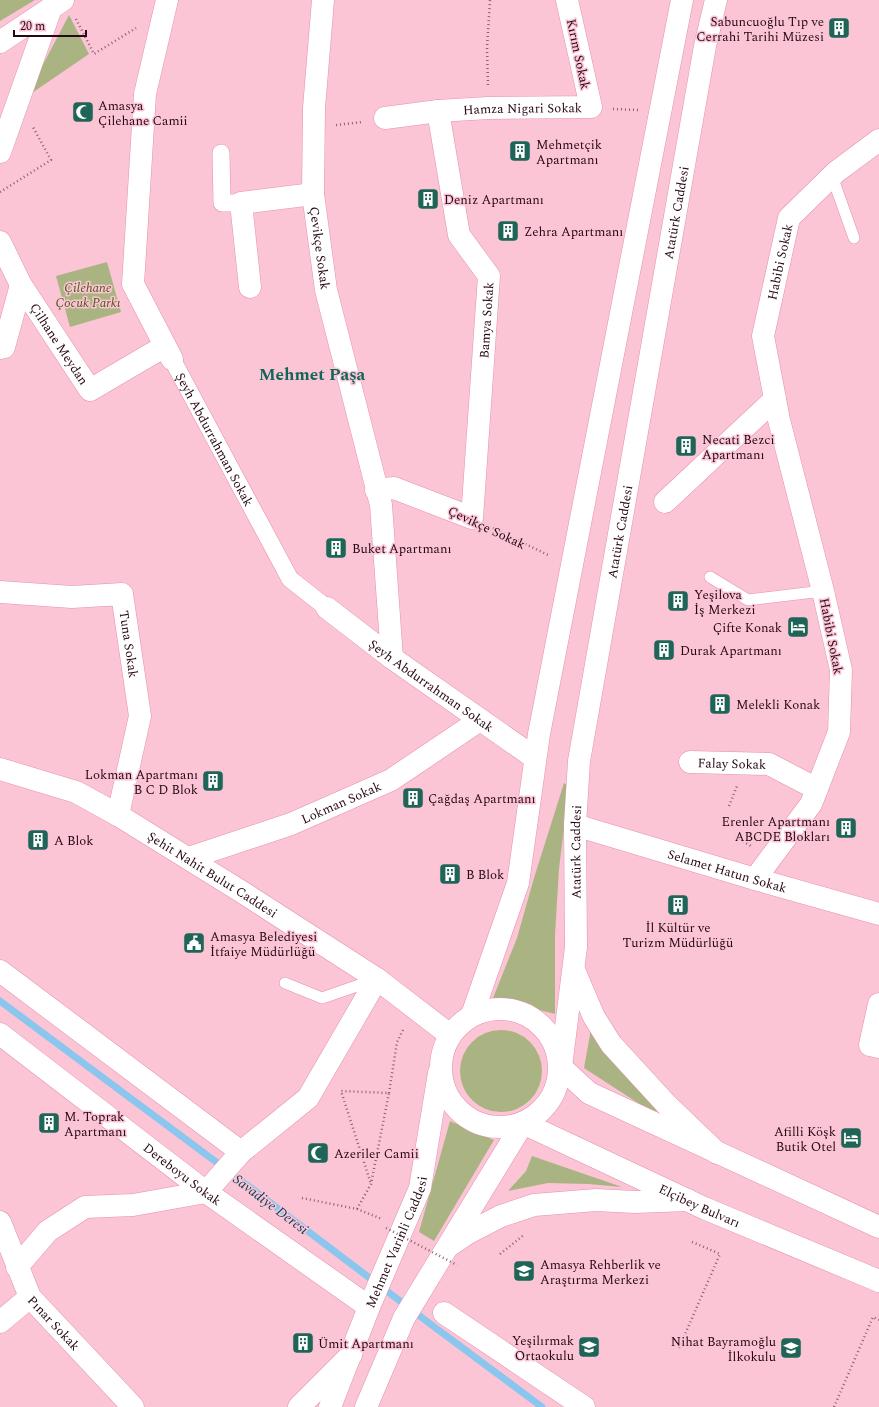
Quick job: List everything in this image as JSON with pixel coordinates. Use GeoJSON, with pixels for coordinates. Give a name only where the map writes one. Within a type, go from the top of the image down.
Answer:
{"type":"FeatureCollection","features":[{"type":"Feature","properties":{"kind":"street","name":"Şeyh Abdurrahman Sokak"},"geometry":{"type":"LineString","coordinates":[[167,0],[145,94],[133,284],[290,580],[392,658],[535,758]]}},
{"type":"Feature","properties":{"kind":"street","name":"Çevikçe Sokak"},"geometry":{"type":"LineString","coordinates":[[324,0],[313,129],[313,194],[326,290],[381,505],[392,658]]}},
{"type":"Feature","properties":{"kind":"street","name":"Kırım Sokak"},"geometry":{"type":"LineString","coordinates":[[567,0],[591,107]]}},
{"type":"Feature","properties":{"kind":"street"},"geometry":{"type":"LineString","coordinates":[[472,1015],[518,883],[539,734],[682,0]]}},
{"type":"Feature","properties":{"kind":"street","name":"Atatürk Caddesi"},"geometry":{"type":"LineString","coordinates":[[561,1067],[576,947],[575,825],[579,761],[705,46],[716,0]]}},
{"type":"Feature","properties":{"kind":"street"},"geometry":{"type":"LineString","coordinates":[[0,42],[62,7]]}},
{"type":"Feature","properties":{"kind":"street"},"geometry":{"type":"LineString","coordinates":[[0,152],[62,7]]}},
{"type":"Feature","properties":{"kind":"street","name":"Hamza Nigari Sokak"},"geometry":{"type":"LineString","coordinates":[[385,118],[438,111],[488,108],[591,107]]}},
{"type":"Feature","properties":{"kind":"street","name":"Bamya Sokak"},"geometry":{"type":"LineString","coordinates":[[438,111],[459,235],[489,276],[472,518]]}},
{"type":"Feature","properties":{"kind":"street","name":"Habibi Sokak"},"geometry":{"type":"LineString","coordinates":[[755,879],[811,804],[839,732],[841,670],[823,591],[779,420],[763,336],[789,218],[832,176],[879,140]]}},
{"type":"Feature","properties":{"kind":"street"},"geometry":{"type":"LineString","coordinates":[[221,153],[222,203],[313,194]]}},
{"type":"Feature","properties":{"kind":"street"},"geometry":{"type":"LineString","coordinates":[[241,202],[250,287]]}},
{"type":"Feature","properties":{"kind":"street","name":"Çilhane Meydan"},"geometry":{"type":"LineString","coordinates":[[0,242],[21,285],[90,390],[169,353]]}},
{"type":"Feature","properties":{"kind":"street"},"geometry":{"type":"LineString","coordinates":[[0,348],[4,347],[21,285]]}},
{"type":"Feature","properties":{"kind":"street"},"geometry":{"type":"LineString","coordinates":[[665,502],[775,399]]}},
{"type":"Feature","properties":{"kind":"street","name":"Çevikçe Sokak"},"geometry":{"type":"LineString","coordinates":[[376,490],[394,488],[472,518]]}},
{"type":"Feature","properties":{"kind":"street","name":"Tuna Sokak"},"geometry":{"type":"LineString","coordinates":[[0,592],[72,597],[122,594],[140,716],[118,815]]}},
{"type":"Feature","properties":{"kind":"street","name":"Lokman Sokak"},"geometry":{"type":"LineString","coordinates":[[189,858],[291,824],[391,780],[480,720]]}},
{"type":"Feature","properties":{"kind":"street","name":"Falay Sokak"},"geometry":{"type":"LineString","coordinates":[[690,762],[769,764],[817,789]]}},
{"type":"Feature","properties":{"kind":"street","name":"Şehit Nahit Bulut Caddesi"},"geometry":{"type":"LineString","coordinates":[[0,769],[76,792],[118,815],[189,858],[377,979],[450,1035]]}},
{"type":"Feature","properties":{"kind":"street","name":"Selamet Hatun Sokak"},"geometry":{"type":"LineString","coordinates":[[575,825],[755,879],[879,914]]}},
{"type":"Feature","properties":{"kind":"street"},"geometry":{"type":"LineString","coordinates":[[574,970],[594,1017],[611,1044],[666,1104],[717,1153]]}},
{"type":"Feature","properties":{"kind":"street"},"geometry":{"type":"LineString","coordinates":[[0,971],[238,1155]]}},
{"type":"Feature","properties":{"kind":"street"},"geometry":{"type":"LineString","coordinates":[[17,1267],[48,1231],[85,1206],[133,1205],[206,1192],[238,1155],[308,1098],[377,979]]}},
{"type":"Feature","properties":{"kind":"street"},"geometry":{"type":"LineString","coordinates":[[879,1004],[870,1045],[879,1047]]}},
{"type":"Feature","properties":{"kind":"street"},"geometry":{"type":"LineString","coordinates":[[490,1009],[509,1009],[528,1016],[544,1027],[554,1044],[561,1067],[558,1084],[551,1099],[539,1113],[523,1123],[504,1128],[485,1126],[467,1118],[453,1105],[443,1089],[440,1070],[442,1052],[450,1035],[459,1024],[472,1015],[490,1009]]}},
{"type":"Feature","properties":{"kind":"street","name":"Dereboyu Sokak"},"geometry":{"type":"LineString","coordinates":[[0,1034],[206,1192],[371,1304]]}},
{"type":"Feature","properties":{"kind":"street"},"geometry":{"type":"LineString","coordinates":[[561,1067],[589,1093],[879,1227]]}},
{"type":"Feature","properties":{"kind":"street","name":"Mehmet Varinli Caddesi"},"geometry":{"type":"LineString","coordinates":[[330,1407],[385,1270],[395,1227],[420,1188],[440,1070]]}},
{"type":"Feature","properties":{"kind":"street"},"geometry":{"type":"LineString","coordinates":[[452,1256],[523,1123]]}},
{"type":"Feature","properties":{"kind":"street","name":"Elçibey Bulvarı"},"geometry":{"type":"LineString","coordinates":[[523,1123],[688,1200],[879,1281]]}},
{"type":"Feature","properties":{"kind":"street"},"geometry":{"type":"LineString","coordinates":[[366,1407],[404,1318],[418,1295],[452,1256],[468,1233],[501,1216],[534,1204],[596,1200],[635,1202],[688,1200]]}},
{"type":"Feature","properties":{"kind":"street","name":"Pınar Sokak"},"geometry":{"type":"LineString","coordinates":[[0,1222],[30,1297],[133,1407]]}},
{"type":"Feature","properties":{"kind":"street"},"geometry":{"type":"LineString","coordinates":[[0,1322],[30,1297]]}},
{"type":"Feature","properties":{"kind":"street"},"geometry":{"type":"LineString","coordinates":[[444,1312],[584,1407]]}},
{"type":"Feature","properties":{"kind":"street"},"geometry":{"type":"LineString","coordinates":[[299,1407],[352,1354]]}},
{"type":"Feature","properties":{"kind":"lane"},"geometry":{"type":"LineString","coordinates":[[832,176],[854,238]]}},
{"type":"Feature","properties":{"kind":"lane"},"geometry":{"type":"LineString","coordinates":[[710,577],[748,600],[823,591]]}},
{"type":"Feature","properties":{"kind":"lane"},"geometry":{"type":"LineString","coordinates":[[285,983],[322,998],[377,979]]}},
{"type":"Feature","properties":{"kind":"path"},"geometry":{"type":"LineString","coordinates":[[488,108],[487,48],[490,0]]}},
{"type":"Feature","properties":{"kind":"path"},"geometry":{"type":"LineString","coordinates":[[62,7],[94,54],[138,26]]}},
{"type":"Feature","properties":{"kind":"path","name":"Hamza Nigari Sokak"},"geometry":{"type":"LineString","coordinates":[[591,107],[660,112]]}},
{"type":"Feature","properties":{"kind":"path"},"geometry":{"type":"LineString","coordinates":[[313,129],[385,118]]}},
{"type":"Feature","properties":{"kind":"path"},"geometry":{"type":"LineString","coordinates":[[0,192],[51,160],[33,126]]}},
{"type":"Feature","properties":{"kind":"path","name":"Çevikçe Sokak"},"geometry":{"type":"LineString","coordinates":[[472,518],[571,567]]}},
{"type":"Feature","properties":{"kind":"path"},"geometry":{"type":"LineString","coordinates":[[357,1208],[371,1184],[389,1093],[397,1042],[414,1007]]}},
{"type":"Feature","properties":{"kind":"path"},"geometry":{"type":"LineString","coordinates":[[371,1184],[341,1091],[389,1093]]}},
{"type":"Feature","properties":{"kind":"path"},"geometry":{"type":"LineString","coordinates":[[302,1198],[357,1208],[452,1256]]}},
{"type":"Feature","properties":{"kind":"path"},"geometry":{"type":"LineString","coordinates":[[679,1348],[720,1254],[690,1241]]}},
{"type":"Feature","properties":{"kind":"path"},"geometry":{"type":"LineString","coordinates":[[834,1407],[873,1317],[879,1320]]}},
{"type":"Feature","properties":{"kind":"green space"},"geometry":{"type":"Polygon","coordinates":[[[0,0],[35,0],[0,21],[0,0]]]}},
{"type":"Feature","properties":{"kind":"green space"},"geometry":{"type":"Polygon","coordinates":[[[69,15],[89,54],[26,97],[69,15]]]}},
{"type":"Feature","properties":{"kind":"green space","name":"Çilehane Çocuk Parkı"},"geometry":{"type":"Polygon","coordinates":[[[107,262],[121,312],[70,327],[56,276],[107,262]]]}},
{"type":"Feature","properties":{"kind":"green space"},"geometry":{"type":"Polygon","coordinates":[[[564,783],[569,786],[559,869],[555,935],[555,1014],[493,998],[517,938],[564,783]]]}},
{"type":"Feature","properties":{"kind":"green space"},"geometry":{"type":"Polygon","coordinates":[[[591,1029],[658,1109],[655,1114],[584,1068],[591,1029]]]}},
{"type":"Feature","properties":{"kind":"green space"},"geometry":{"type":"Polygon","coordinates":[[[501,1030],[517,1033],[530,1042],[539,1055],[542,1071],[539,1087],[530,1100],[517,1109],[501,1112],[485,1109],[472,1100],[463,1087],[460,1071],[463,1055],[472,1042],[485,1033],[501,1030]]]}},
{"type":"Feature","properties":{"kind":"green space"},"geometry":{"type":"Polygon","coordinates":[[[450,1121],[494,1140],[434,1241],[419,1232],[450,1121]]]}},
{"type":"Feature","properties":{"kind":"green space"},"geometry":{"type":"Polygon","coordinates":[[[532,1156],[622,1187],[548,1183],[508,1191],[526,1171],[532,1156]]]}},
{"type":"Feature","properties":{"kind":"waterway","name":"Savadiye Deresi"},"geometry":{"type":"LineString","coordinates":[[0,1001],[542,1407]]}},
{"type":"Feature","properties":{"kind":"place","name":"Sabuncuoğlu Tıp ve Cerrahi Tarihi Müzesi"},"geometry":{"type":"Point","coordinates":[839,28]}},
{"type":"Feature","properties":{"kind":"place","name":"Amasya Çilehane Camii"},"geometry":{"type":"Point","coordinates":[83,112]}},
{"type":"Feature","properties":{"kind":"place","name":"Mehmetçik Apartmanı"},"geometry":{"type":"Point","coordinates":[520,151]}},
{"type":"Feature","properties":{"kind":"place","name":"Deniz Apartmanı"},"geometry":{"type":"Point","coordinates":[428,199]}},
{"type":"Feature","properties":{"kind":"place","name":"Zehra Apartmanı"},"geometry":{"type":"Point","coordinates":[508,231]}},
{"type":"Feature","properties":{"kind":"place","name":"Necati Bezci Apartmanı"},"geometry":{"type":"Point","coordinates":[686,446]}},
{"type":"Feature","properties":{"kind":"place","name":"Buket Apartmanı"},"geometry":{"type":"Point","coordinates":[336,548]}},
{"type":"Feature","properties":{"kind":"place","name":"Yeşilova İş Merkezi"},"geometry":{"type":"Point","coordinates":[678,601]}},
{"type":"Feature","properties":{"kind":"place","name":"Çifte Konak"},"geometry":{"type":"Point","coordinates":[798,627]}},
{"type":"Feature","properties":{"kind":"place","name":"Durak Apartmanı"},"geometry":{"type":"Point","coordinates":[664,650]}},
{"type":"Feature","properties":{"kind":"place","name":"Melekli Konak"},"geometry":{"type":"Point","coordinates":[720,704]}},
{"type":"Feature","properties":{"kind":"place","name":"Lokman Apartmanı B C D Blok"},"geometry":{"type":"Point","coordinates":[213,781]}},
{"type":"Feature","properties":{"kind":"place","name":"Çağdaş Apartmanı"},"geometry":{"type":"Point","coordinates":[413,798]}},
{"type":"Feature","properties":{"kind":"place","name":"Erenler Apartmanı ABCDE Blokları"},"geometry":{"type":"Point","coordinates":[846,828]}},
{"type":"Feature","properties":{"kind":"place","name":"A Blok"},"geometry":{"type":"Point","coordinates":[38,840]}},
{"type":"Feature","properties":{"kind":"place","name":"B Blok"},"geometry":{"type":"Point","coordinates":[450,874]}},
{"type":"Feature","properties":{"kind":"place","name":"İl Kültür ve Turizm Müdürlüğü"},"geometry":{"type":"Point","coordinates":[678,905]}},
{"type":"Feature","properties":{"kind":"place","name":"Amasya Belediyesi İtfaiye Müdürlüğü"},"geometry":{"type":"Point","coordinates":[194,943]}},
{"type":"Feature","properties":{"kind":"place","name":"M. Toprak Apartmanı"},"geometry":{"type":"Point","coordinates":[49,1123]}},
{"type":"Feature","properties":{"kind":"place","name":"Afilli Köşk Butik Otel"},"geometry":{"type":"Point","coordinates":[851,1138]}},
{"type":"Feature","properties":{"kind":"place","name":"Azeriler Camii"},"geometry":{"type":"Point","coordinates":[318,1153]}},
{"type":"Feature","properties":{"kind":"place","name":"Amasya Rehberlik ve Araştırma Merkezi"},"geometry":{"type":"Point","coordinates":[524,1271]}},
{"type":"Feature","properties":{"kind":"place","name":"Ümit Apartmanı"},"geometry":{"type":"Point","coordinates":[303,1343]}},
{"type":"Feature","properties":{"kind":"place","name":"Yeşilırmak Ortaokulu"},"geometry":{"type":"Point","coordinates":[589,1347]}},
{"type":"Feature","properties":{"kind":"place","name":"Nihat Bayramoğlu İlkokulu"},"geometry":{"type":"Point","coordinates":[791,1348]}},
{"type":"Feature","properties":{"kind":"district","name":"Mehmet Paşa"},"geometry":{"type":"Point","coordinates":[312,374]}}]}
